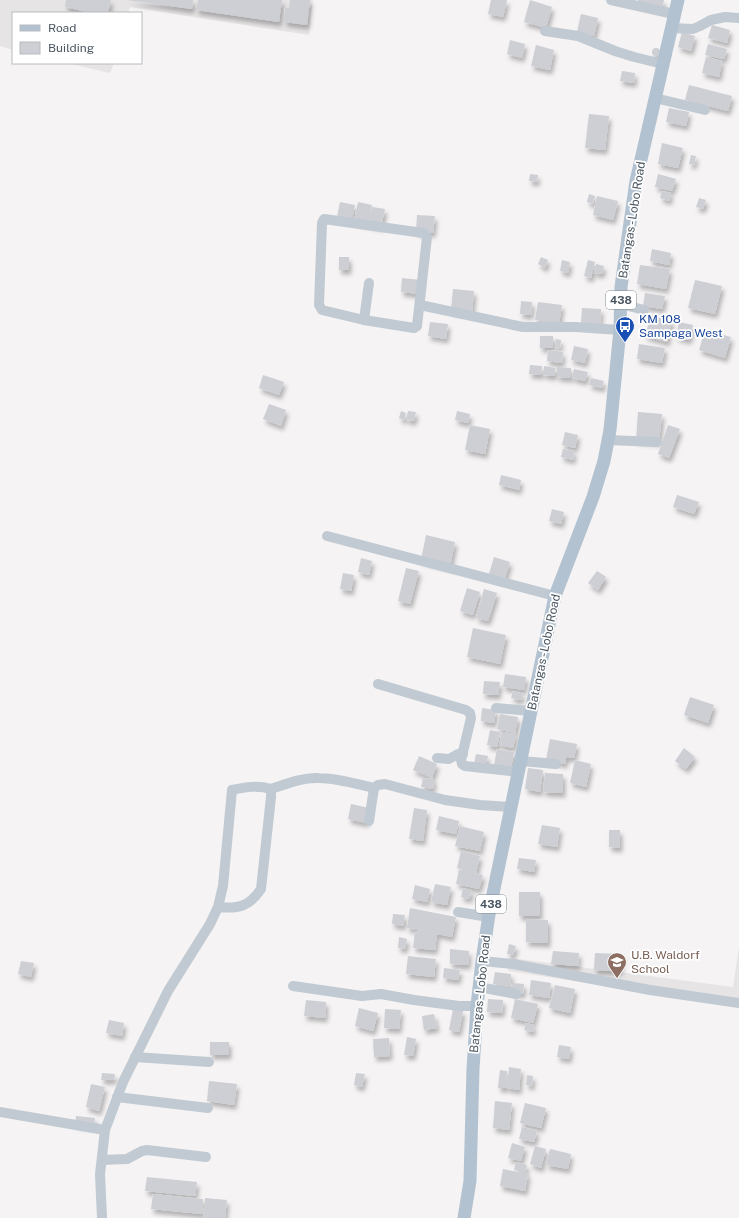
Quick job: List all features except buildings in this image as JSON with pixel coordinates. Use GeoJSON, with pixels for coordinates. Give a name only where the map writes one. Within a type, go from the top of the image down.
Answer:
{"type":"FeatureCollection","features":[{"type":"Feature","properties":{"kind":"main road","name":"Batangas - Lobo Road"},"geometry":{"type":"LineString","coordinates":[[464,1218],[470,1181],[473,1070],[477,1006],[489,917],[555,596],[593,496],[604,461],[610,430],[620,330],[621,304],[636,181],[678,0]]}},
{"type":"Feature","properties":{"kind":"street"},"geometry":{"type":"LineString","coordinates":[[610,0],[674,14]]}},
{"type":"Feature","properties":{"kind":"street"},"geometry":{"type":"LineString","coordinates":[[671,28],[693,29],[711,20],[725,17],[739,18]]}},
{"type":"Feature","properties":{"kind":"street"},"geometry":{"type":"LineString","coordinates":[[544,31],[578,36],[615,51],[663,64]]}},
{"type":"Feature","properties":{"kind":"street"},"geometry":{"type":"LineString","coordinates":[[655,98],[705,110]]}},
{"type":"Feature","properties":{"kind":"street"},"geometry":{"type":"LineString","coordinates":[[324,219],[423,233],[427,237],[420,305],[417,326],[414,328],[364,320],[322,310],[319,305],[322,223],[324,219]]}},
{"type":"Feature","properties":{"kind":"street"},"geometry":{"type":"LineString","coordinates":[[364,320],[369,283]]}},
{"type":"Feature","properties":{"kind":"street"},"geometry":{"type":"LineString","coordinates":[[621,304],[644,310]]}},
{"type":"Feature","properties":{"kind":"street"},"geometry":{"type":"LineString","coordinates":[[420,305],[523,327],[576,327],[620,330]]}},
{"type":"Feature","properties":{"kind":"street"},"geometry":{"type":"LineString","coordinates":[[608,440],[657,442]]}},
{"type":"Feature","properties":{"kind":"street"},"geometry":{"type":"LineString","coordinates":[[327,536],[555,596]]}},
{"type":"Feature","properties":{"kind":"street"},"geometry":{"type":"LineString","coordinates":[[378,684],[466,710],[470,713],[471,718],[461,760],[462,764],[465,766],[520,767],[556,764]]}},
{"type":"Feature","properties":{"kind":"street"},"geometry":{"type":"LineString","coordinates":[[496,708],[531,711]]}},
{"type":"Feature","properties":{"kind":"street"},"geometry":{"type":"LineString","coordinates":[[437,758],[449,759],[458,754],[463,754]]}},
{"type":"Feature","properties":{"kind":"street"},"geometry":{"type":"LineString","coordinates":[[102,1218],[100,1174],[105,1130],[123,1082],[168,991],[210,924],[218,907],[223,886],[232,790],[249,786],[271,789],[303,779],[318,778],[374,788],[378,785],[385,784],[445,800],[480,806],[511,807]]}},
{"type":"Feature","properties":{"kind":"street"},"geometry":{"type":"LineString","coordinates":[[369,821],[374,788]]}},
{"type":"Feature","properties":{"kind":"street"},"geometry":{"type":"LineString","coordinates":[[218,907],[232,908],[244,906],[256,897],[261,889],[271,789]]}},
{"type":"Feature","properties":{"kind":"street"},"geometry":{"type":"LineString","coordinates":[[458,912],[489,917]]}},
{"type":"Feature","properties":{"kind":"street"},"geometry":{"type":"LineString","coordinates":[[482,961],[513,964],[650,990],[739,1003]]}},
{"type":"Feature","properties":{"kind":"street"},"geometry":{"type":"LineString","coordinates":[[293,986],[362,996],[381,994],[459,1006],[477,1006]]}},
{"type":"Feature","properties":{"kind":"street"},"geometry":{"type":"LineString","coordinates":[[479,987],[516,994]]}},
{"type":"Feature","properties":{"kind":"street"},"geometry":{"type":"LineString","coordinates":[[135,1057],[209,1062]]}},
{"type":"Feature","properties":{"kind":"street"},"geometry":{"type":"LineString","coordinates":[[117,1097],[208,1108]]}},
{"type":"Feature","properties":{"kind":"street"},"geometry":{"type":"LineString","coordinates":[[0,1112],[105,1130]]}},
{"type":"Feature","properties":{"kind":"street"},"geometry":{"type":"LineString","coordinates":[[102,1160],[127,1159],[147,1150],[206,1157]]}},
{"type":"Feature","properties":{"kind":"shaded area"},"geometry":{"type":"Polygon","coordinates":[[[0,0],[313,0],[309,35],[130,7],[128,12],[12,12],[12,50],[0,46],[0,0]]]}},
{"type":"Feature","properties":{"kind":"shaded area"},"geometry":{"type":"Polygon","coordinates":[[[71,64],[114,64],[110,73],[71,64]]]}},
{"type":"Feature","properties":{"kind":"shaded area","name":"U.B. Waldorf School"},"geometry":{"type":"Polygon","coordinates":[[[739,947],[739,1006],[508,971],[511,958],[733,987],[739,947]]]}},
{"type":"Feature","properties":{"kind":"place","name":"KM 108 Sampaga West"},"geometry":{"type":"Point","coordinates":[625,343]}},
{"type":"Feature","properties":{"kind":"place","name":"U.B. Waldorf School"},"geometry":{"type":"Point","coordinates":[617,979]}}]}
